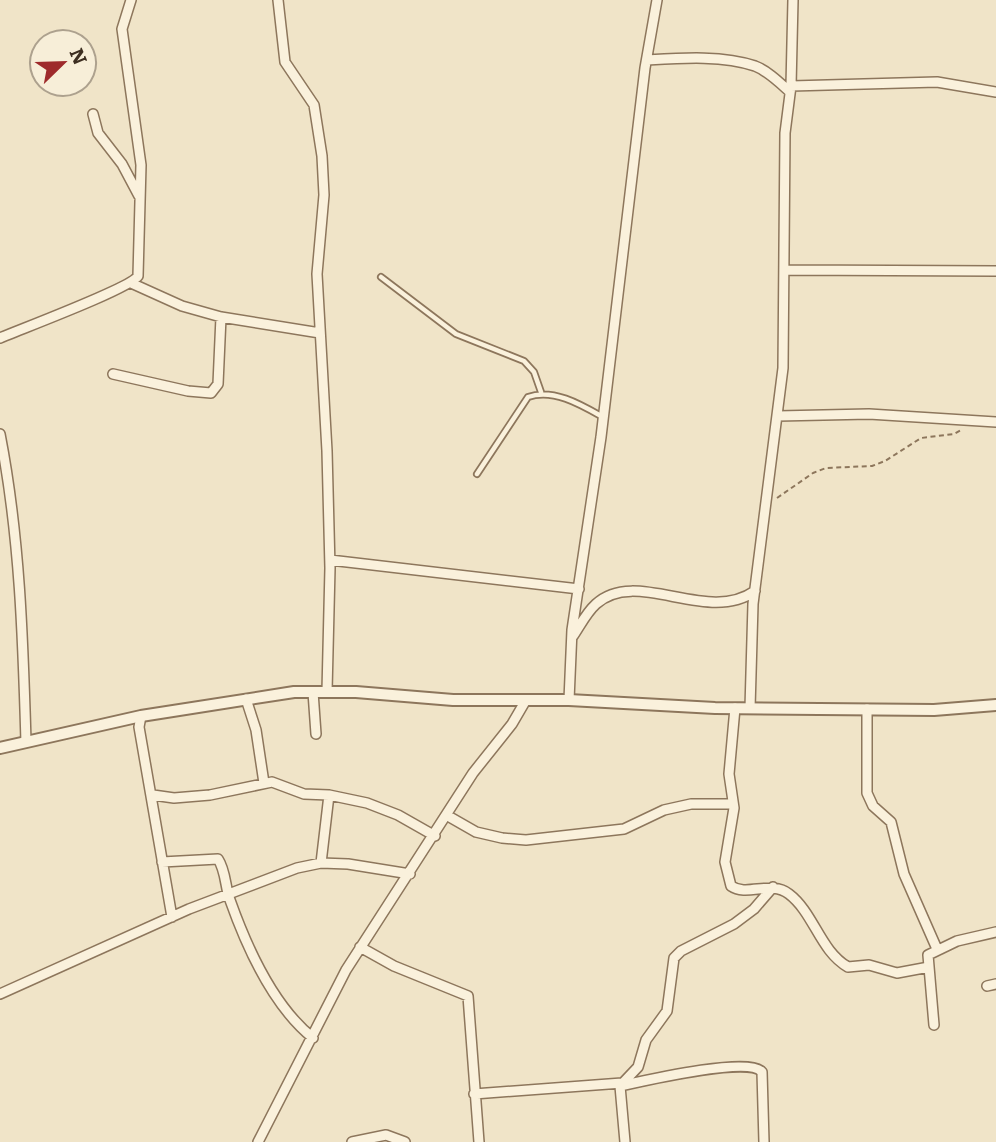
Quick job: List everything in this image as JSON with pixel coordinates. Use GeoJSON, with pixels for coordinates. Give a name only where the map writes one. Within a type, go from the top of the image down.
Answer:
{"type":"FeatureCollection","features":[{"type":"Feature","properties":{"kind":"street"},"geometry":{"type":"LineString","coordinates":[[0,338],[56,314],[81,307],[115,288],[131,283],[138,276],[141,152],[122,29],[131,0]]}},
{"type":"Feature","properties":{"kind":"street"},"geometry":{"type":"LineString","coordinates":[[278,0],[285,62],[314,105],[320,128],[324,195],[317,248],[330,560],[327,691]]}},
{"type":"Feature","properties":{"kind":"street"},"geometry":{"type":"LineString","coordinates":[[569,700],[572,637],[657,0]]}},
{"type":"Feature","properties":{"kind":"street"},"geometry":{"type":"LineString","coordinates":[[750,708],[755,591],[783,368],[786,270],[785,133],[791,89],[793,0]]}},
{"type":"Feature","properties":{"kind":"street"},"geometry":{"type":"LineString","coordinates":[[647,60],[679,58],[741,63],[758,67],[791,89],[937,82],[996,92]]}},
{"type":"Feature","properties":{"kind":"street"},"geometry":{"type":"LineString","coordinates":[[93,114],[98,133],[122,164],[139,196]]}},
{"type":"Feature","properties":{"kind":"street"},"geometry":{"type":"LineString","coordinates":[[786,270],[996,271]]}},
{"type":"Feature","properties":{"kind":"street"},"geometry":{"type":"LineString","coordinates":[[131,283],[182,306],[221,317],[320,332]]}},
{"type":"Feature","properties":{"kind":"street"},"geometry":{"type":"LineString","coordinates":[[113,374],[188,391],[211,393],[218,384],[221,317]]}},
{"type":"Feature","properties":{"kind":"street"},"geometry":{"type":"LineString","coordinates":[[778,416],[869,414],[996,422]]}},
{"type":"Feature","properties":{"kind":"street"},"geometry":{"type":"LineString","coordinates":[[0,434],[15,521],[22,612],[26,742]]}},
{"type":"Feature","properties":{"kind":"street"},"geometry":{"type":"LineString","coordinates":[[330,560],[579,589]]}},
{"type":"Feature","properties":{"kind":"street"},"geometry":{"type":"LineString","coordinates":[[572,637],[596,605],[615,594],[649,593],[724,604],[743,600],[755,591]]}},
{"type":"Feature","properties":{"kind":"street"},"geometry":{"type":"LineString","coordinates":[[0,748],[141,716],[246,699],[327,691],[453,700],[569,700],[735,708],[950,709],[996,705]]}},
{"type":"Feature","properties":{"kind":"street"},"geometry":{"type":"LineString","coordinates":[[313,692],[316,734]]}},
{"type":"Feature","properties":{"kind":"street"},"geometry":{"type":"LineString","coordinates":[[246,699],[256,730],[264,783]]}},
{"type":"Feature","properties":{"kind":"street"},"geometry":{"type":"LineString","coordinates":[[258,1142],[360,947],[474,773],[512,724],[526,700]]}},
{"type":"Feature","properties":{"kind":"street"},"geometry":{"type":"LineString","coordinates":[[735,708],[729,774],[733,804],[725,862],[731,886],[737,890],[773,887],[789,894],[800,905],[823,942],[848,967],[869,965],[897,973],[929,967]]}},
{"type":"Feature","properties":{"kind":"street"},"geometry":{"type":"LineString","coordinates":[[867,709],[867,793],[873,806],[891,822],[904,874],[937,949]]}},
{"type":"Feature","properties":{"kind":"street"},"geometry":{"type":"LineString","coordinates":[[141,716],[139,727],[153,795],[172,917]]}},
{"type":"Feature","properties":{"kind":"street"},"geometry":{"type":"LineString","coordinates":[[153,795],[174,798],[209,795],[264,783],[278,784],[304,794],[328,795],[368,803],[398,814],[435,836]]}},
{"type":"Feature","properties":{"kind":"street"},"geometry":{"type":"LineString","coordinates":[[321,863],[328,795]]}},
{"type":"Feature","properties":{"kind":"street"},"geometry":{"type":"LineString","coordinates":[[448,816],[476,832],[526,840],[623,829],[664,810],[691,804],[733,804]]}},
{"type":"Feature","properties":{"kind":"street"},"geometry":{"type":"LineString","coordinates":[[162,862],[218,859],[228,894],[255,956],[282,1004],[299,1026],[313,1038]]}},
{"type":"Feature","properties":{"kind":"street"},"geometry":{"type":"LineString","coordinates":[[0,995],[172,917],[228,894],[321,863],[379,867],[410,874]]}},
{"type":"Feature","properties":{"kind":"street"},"geometry":{"type":"LineString","coordinates":[[625,1142],[621,1085],[638,1067],[646,1040],[667,1011],[674,958],[681,951],[734,924],[754,909],[773,887]]}},
{"type":"Feature","properties":{"kind":"street"},"geometry":{"type":"LineString","coordinates":[[934,1025],[928,955],[957,941],[996,932]]}},
{"type":"Feature","properties":{"kind":"street"},"geometry":{"type":"LineString","coordinates":[[360,947],[394,966],[467,994],[479,1142]]}},
{"type":"Feature","properties":{"kind":"street"},"geometry":{"type":"LineString","coordinates":[[474,1094],[621,1085],[726,1068],[759,1068],[762,1072],[764,1142]]}},
{"type":"Feature","properties":{"kind":"street"},"geometry":{"type":"LineString","coordinates":[[352,1142],[386,1135],[405,1142]]}},
{"type":"Feature","properties":{"kind":"lane"},"geometry":{"type":"LineString","coordinates":[[381,277],[456,334],[524,361],[534,372],[541,392]]}},
{"type":"Feature","properties":{"kind":"lane"},"geometry":{"type":"LineString","coordinates":[[477,474],[527,397],[541,392],[582,405],[601,416]]}},
{"type":"Feature","properties":{"kind":"path"},"geometry":{"type":"LineString","coordinates":[[765,507],[813,473],[827,468],[872,466],[885,461],[921,438],[960,432],[972,419]]}}]}
